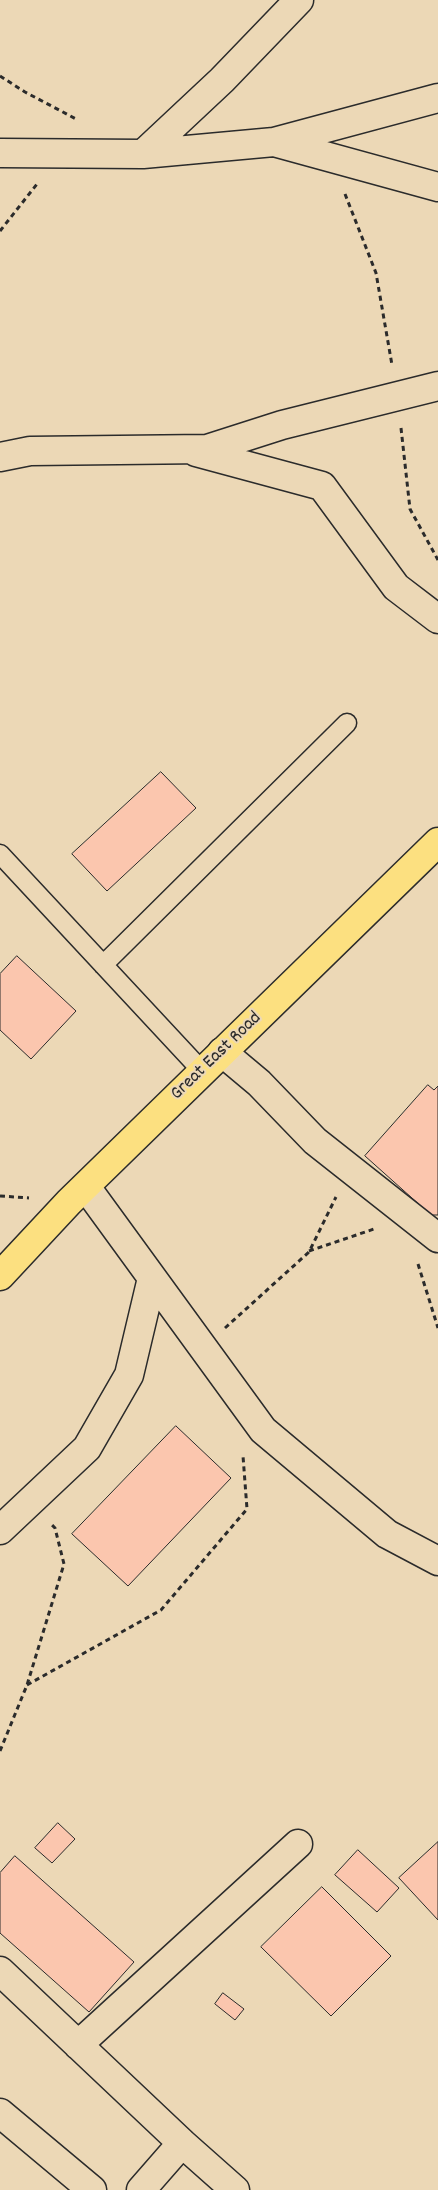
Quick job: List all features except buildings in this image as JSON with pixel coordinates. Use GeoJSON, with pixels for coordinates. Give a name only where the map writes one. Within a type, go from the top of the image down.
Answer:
{"type":"FeatureCollection","features":[{"type":"Feature","properties":{"kind":"highway","name":"Great East Road"},"geometry":{"type":"LineString","coordinates":[[0,1276],[202,1071],[438,842]]}},
{"type":"Feature","properties":{"kind":"street"},"geometry":{"type":"LineString","coordinates":[[143,154],[222,80],[299,0]]}},
{"type":"Feature","properties":{"kind":"street"},"geometry":{"type":"LineString","coordinates":[[0,153],[143,154],[274,142],[438,98]]}},
{"type":"Feature","properties":{"kind":"street"},"geometry":{"type":"LineString","coordinates":[[274,142],[438,187]]}},
{"type":"Feature","properties":{"kind":"street"},"geometry":{"type":"LineString","coordinates":[[0,456],[30,451],[207,449],[282,425],[438,386]]}},
{"type":"Feature","properties":{"kind":"street"},"geometry":{"type":"LineString","coordinates":[[184,449],[322,486],[396,587],[438,619]]}},
{"type":"Feature","properties":{"kind":"street"},"geometry":{"type":"LineString","coordinates":[[222,1052],[260,1083],[316,1141],[438,1238]]}},
{"type":"Feature","properties":{"kind":"street"},"geometry":{"type":"LineString","coordinates":[[86,1187],[263,1430],[387,1534],[438,1561]]}},
{"type":"Feature","properties":{"kind":"street"},"geometry":{"type":"LineString","coordinates":[[0,1530],[87,1448],[129,1376],[152,1278]]}},
{"type":"Feature","properties":{"kind":"street"},"geometry":{"type":"LineString","coordinates":[[78,2045],[298,1844]]}},
{"type":"Feature","properties":{"kind":"street"},"geometry":{"type":"LineString","coordinates":[[0,1971],[182,2143],[235,2190]]}},
{"type":"Feature","properties":{"kind":"street"},"geometry":{"type":"LineString","coordinates":[[0,2113],[92,2190]]}},
{"type":"Feature","properties":{"kind":"street"},"geometry":{"type":"LineString","coordinates":[[141,2190],[182,2143]]}},
{"type":"Feature","properties":{"kind":"lane"},"geometry":{"type":"LineString","coordinates":[[103,965],[347,723]]}},
{"type":"Feature","properties":{"kind":"lane"},"geometry":{"type":"LineString","coordinates":[[0,854],[202,1071]]}},
{"type":"Feature","properties":{"kind":"path"},"geometry":{"type":"LineString","coordinates":[[0,76],[25,92],[84,123]]}},
{"type":"Feature","properties":{"kind":"path"},"geometry":{"type":"LineString","coordinates":[[0,231],[63,153]]}},
{"type":"Feature","properties":{"kind":"path"},"geometry":{"type":"LineString","coordinates":[[331,158],[376,273],[397,395],[410,509],[438,560]]}},
{"type":"Feature","properties":{"kind":"path"},"geometry":{"type":"LineString","coordinates":[[202,1348],[309,1252],[350,1168]]}},
{"type":"Feature","properties":{"kind":"path"},"geometry":{"type":"LineString","coordinates":[[309,1252],[410,1216],[419,1274],[438,1328]]}},
{"type":"Feature","properties":{"kind":"path"},"geometry":{"type":"LineString","coordinates":[[27,1685],[161,1610],[247,1509],[243,1453]]}},
{"type":"Feature","properties":{"kind":"path"},"geometry":{"type":"LineString","coordinates":[[0,1751],[27,1685],[64,1564],[55,1528],[31,1502]]}}]}
